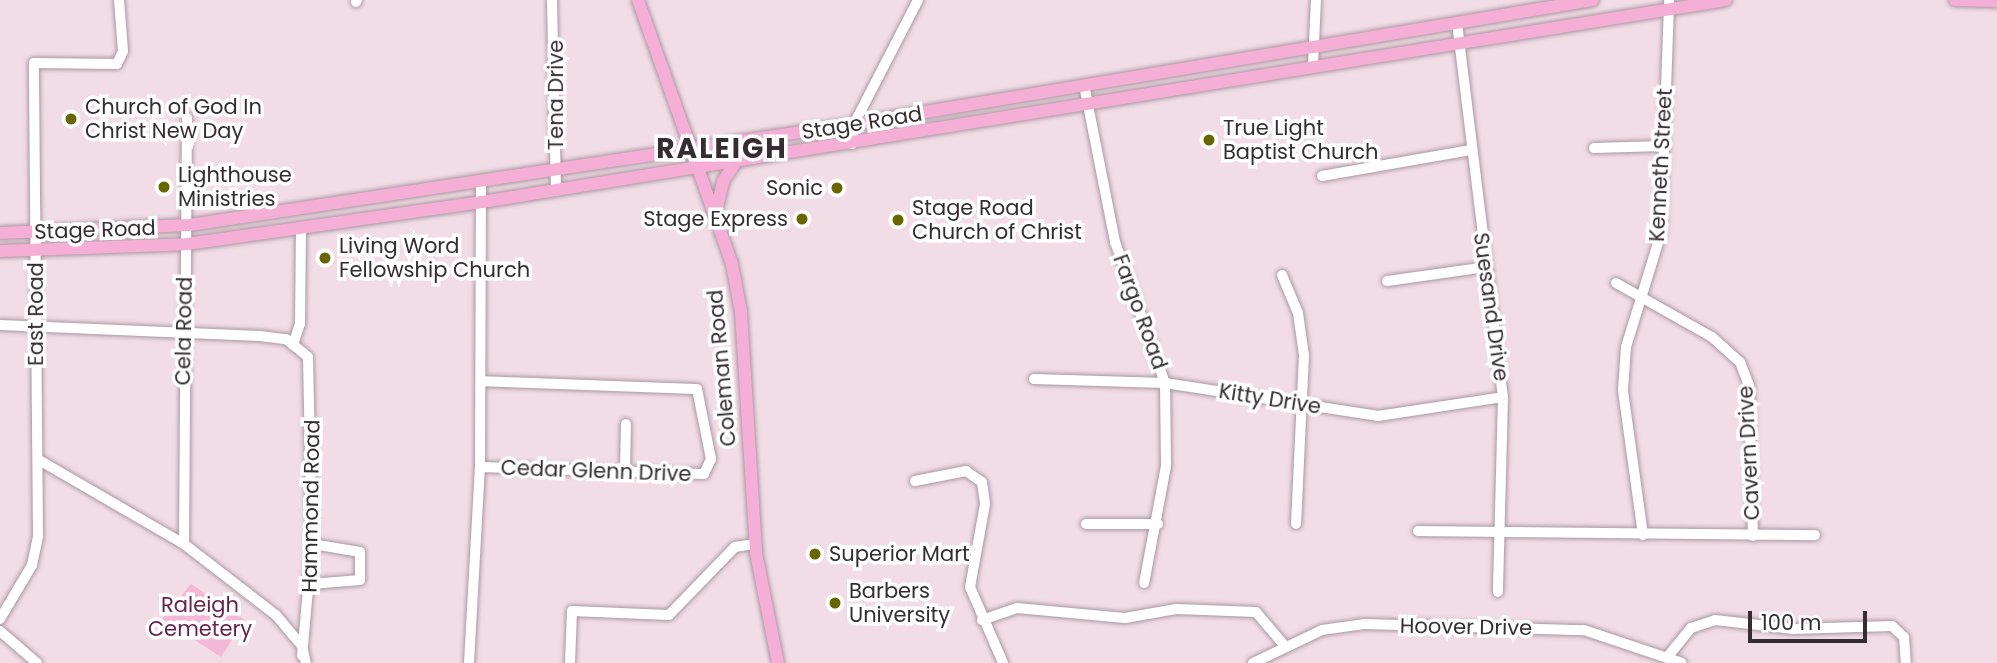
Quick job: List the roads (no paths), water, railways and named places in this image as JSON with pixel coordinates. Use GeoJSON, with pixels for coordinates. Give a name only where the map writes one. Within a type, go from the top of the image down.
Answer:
{"type":"FeatureCollection","features":[{"type":"Feature","properties":{"kind":"main road","name":"Coleman Road"},"geometry":{"type":"LineString","coordinates":[[638,0],[696,168],[716,212],[741,312],[755,544],[778,663]]}},
{"type":"Feature","properties":{"kind":"main road","name":"Stage Road"},"geometry":{"type":"LineString","coordinates":[[0,233],[187,225],[855,124],[1592,0]]}},
{"type":"Feature","properties":{"kind":"main road","name":"Stage Road"},"geometry":{"type":"LineString","coordinates":[[0,251],[36,252],[187,244],[482,202],[1088,105],[1460,42],[1669,3],[1726,0]]}},
{"type":"Feature","properties":{"kind":"main road"},"geometry":{"type":"LineString","coordinates":[[1955,0],[1997,1]]}},
{"type":"Feature","properties":{"kind":"main road"},"geometry":{"type":"LineString","coordinates":[[716,212],[723,181],[736,162]]}},
{"type":"Feature","properties":{"kind":"street","name":"East Road"},"geometry":{"type":"LineString","coordinates":[[0,620],[32,565],[39,460],[34,326],[34,63],[117,64],[123,51],[119,0]]}},
{"type":"Feature","properties":{"kind":"street","name":"Tena Drive"},"geometry":{"type":"LineString","coordinates":[[552,0],[556,191]]}},
{"type":"Feature","properties":{"kind":"street"},"geometry":{"type":"LineString","coordinates":[[852,144],[855,124],[918,0]]}},
{"type":"Feature","properties":{"kind":"street"},"geometry":{"type":"LineString","coordinates":[[1313,65],[1316,0]]}},
{"type":"Feature","properties":{"kind":"street","name":"Kenneth Street"},"geometry":{"type":"LineString","coordinates":[[1643,535],[1623,390],[1626,347],[1661,233],[1669,3]]}},
{"type":"Feature","properties":{"kind":"street","name":"Suesand Drive"},"geometry":{"type":"LineString","coordinates":[[1457,23],[1503,397],[1502,529],[1498,592]]}},
{"type":"Feature","properties":{"kind":"street","name":"Fargo Road"},"geometry":{"type":"LineString","coordinates":[[1084,85],[1115,242],[1165,383],[1158,524],[1144,583]]}},
{"type":"Feature","properties":{"kind":"street","name":"Cela Road"},"geometry":{"type":"LineString","coordinates":[[184,544],[183,333],[187,244],[187,118]]}},
{"type":"Feature","properties":{"kind":"street"},"geometry":{"type":"LineString","coordinates":[[1594,148],[1663,146]]}},
{"type":"Feature","properties":{"kind":"street"},"geometry":{"type":"LineString","coordinates":[[1322,176],[1471,150]]}},
{"type":"Feature","properties":{"kind":"street"},"geometry":{"type":"LineString","coordinates":[[469,663],[480,467],[481,181]]}},
{"type":"Feature","properties":{"kind":"street"},"geometry":{"type":"LineString","coordinates":[[0,325],[260,335],[293,345],[300,324],[301,228]]}},
{"type":"Feature","properties":{"kind":"street"},"geometry":{"type":"LineString","coordinates":[[1387,281],[1486,267]]}},
{"type":"Feature","properties":{"kind":"street"},"geometry":{"type":"LineString","coordinates":[[1282,275],[1298,313],[1303,404],[1296,524]]}},
{"type":"Feature","properties":{"kind":"street","name":"Cavern Drive"},"geometry":{"type":"LineString","coordinates":[[1616,283],[1712,337],[1740,362],[1749,384],[1753,537]]}},
{"type":"Feature","properties":{"kind":"street","name":"Hammond Road"},"geometry":{"type":"LineString","coordinates":[[293,345],[308,357],[312,544],[304,659]]}},
{"type":"Feature","properties":{"kind":"street","name":"Kitty Drive"},"geometry":{"type":"LineString","coordinates":[[1034,379],[1165,383],[1378,416],[1503,397]]}},
{"type":"Feature","properties":{"kind":"street","name":"Cedar Glenn Drive"},"geometry":{"type":"LineString","coordinates":[[480,467],[704,474],[711,459],[697,389],[482,381]]}},
{"type":"Feature","properties":{"kind":"street"},"geometry":{"type":"LineString","coordinates":[[625,471],[626,424]]}},
{"type":"Feature","properties":{"kind":"street"},"geometry":{"type":"LineString","coordinates":[[39,460],[184,544],[276,615],[304,659]]}},
{"type":"Feature","properties":{"kind":"street"},"geometry":{"type":"LineString","coordinates":[[915,481],[966,471],[982,482],[985,504],[970,587],[982,620],[1003,663]]}},
{"type":"Feature","properties":{"kind":"street"},"geometry":{"type":"LineString","coordinates":[[1086,524],[1158,524]]}},
{"type":"Feature","properties":{"kind":"street"},"geometry":{"type":"LineString","coordinates":[[1418,531],[1502,529],[1643,535],[1815,535]]}},
{"type":"Feature","properties":{"kind":"street"},"geometry":{"type":"LineString","coordinates":[[311,584],[360,580],[360,552],[312,544]]}},
{"type":"Feature","properties":{"kind":"street"},"geometry":{"type":"LineString","coordinates":[[570,663],[572,611],[669,615],[735,547],[755,544]]}},
{"type":"Feature","properties":{"kind":"street"},"geometry":{"type":"LineString","coordinates":[[982,620],[1017,608],[1125,618],[1176,609],[1256,612],[1284,645]]}},
{"type":"Feature","properties":{"kind":"street"},"geometry":{"type":"LineString","coordinates":[[1669,654],[1691,628],[1715,620],[1793,629],[1892,626],[1904,637],[1906,663]]}},
{"type":"Feature","properties":{"kind":"street","name":"Hoover Drive"},"geometry":{"type":"LineString","coordinates":[[1253,663],[1284,645],[1322,630],[1364,624],[1584,630],[1669,654],[1682,663]]}},
{"type":"Feature","properties":{"kind":"street"},"geometry":{"type":"LineString","coordinates":[[0,631],[37,663]]}},
{"type":"Feature","properties":{"kind":"place","name":"Church of God In Christ New Day"},"geometry":{"type":"Point","coordinates":[71,119]}},
{"type":"Feature","properties":{"kind":"place","name":"True Light Baptist Church"},"geometry":{"type":"Point","coordinates":[1209,140]}},
{"type":"Feature","properties":{"kind":"place","name":"Lighthouse Ministries"},"geometry":{"type":"Point","coordinates":[164,187]}},
{"type":"Feature","properties":{"kind":"place","name":"Sonic"},"geometry":{"type":"Point","coordinates":[837,188]}},
{"type":"Feature","properties":{"kind":"place","name":"Stage Express"},"geometry":{"type":"Point","coordinates":[802,219]}},
{"type":"Feature","properties":{"kind":"place","name":"Stage Road Church of Christ"},"geometry":{"type":"Point","coordinates":[898,220]}},
{"type":"Feature","properties":{"kind":"place","name":"Living Word Fellowship Church"},"geometry":{"type":"Point","coordinates":[325,258]}},
{"type":"Feature","properties":{"kind":"place","name":"Superior Mart"},"geometry":{"type":"Point","coordinates":[815,554]}},
{"type":"Feature","properties":{"kind":"place","name":"Barbers University"},"geometry":{"type":"Point","coordinates":[835,603]}},
{"type":"Feature","properties":{"kind":"district","name":"RALEIGH"},"geometry":{"type":"Point","coordinates":[722,149]}},
{"type":"Feature","properties":{"kind":"park label","name":"Raleigh Cemetery"},"geometry":{"type":"Point","coordinates":[200,617]}}]}
